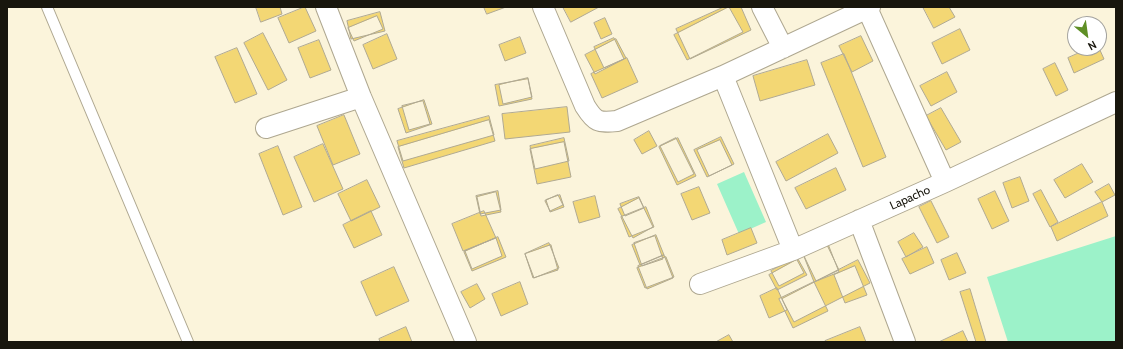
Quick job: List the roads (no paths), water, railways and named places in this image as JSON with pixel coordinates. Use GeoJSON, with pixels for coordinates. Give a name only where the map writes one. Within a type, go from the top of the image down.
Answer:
{"type":"FeatureCollection","features":[{"type":"Feature","properties":{"kind":"street"},"geometry":{"type":"LineString","coordinates":[[326,7],[360,97],[466,342]]}},
{"type":"Feature","properties":{"kind":"street"},"geometry":{"type":"LineString","coordinates":[[543,7],[585,106],[592,117],[603,122],[617,121],[723,76],[868,8],[945,182]]}},
{"type":"Feature","properties":{"kind":"street"},"geometry":{"type":"LineString","coordinates":[[762,7],[783,48]]}},
{"type":"Feature","properties":{"kind":"street"},"geometry":{"type":"LineString","coordinates":[[723,76],[793,250]]}},
{"type":"Feature","properties":{"kind":"street"},"geometry":{"type":"LineString","coordinates":[[266,128],[360,97]]}},
{"type":"Feature","properties":{"kind":"street","name":"Lapacho"},"geometry":{"type":"LineString","coordinates":[[700,284],[793,250],[945,182],[1116,102]]}},
{"type":"Feature","properties":{"kind":"street"},"geometry":{"type":"LineString","coordinates":[[859,220],[905,342]]}},
{"type":"Feature","properties":{"kind":"lane"},"geometry":{"type":"LineString","coordinates":[[47,7],[188,342]]}}]}
